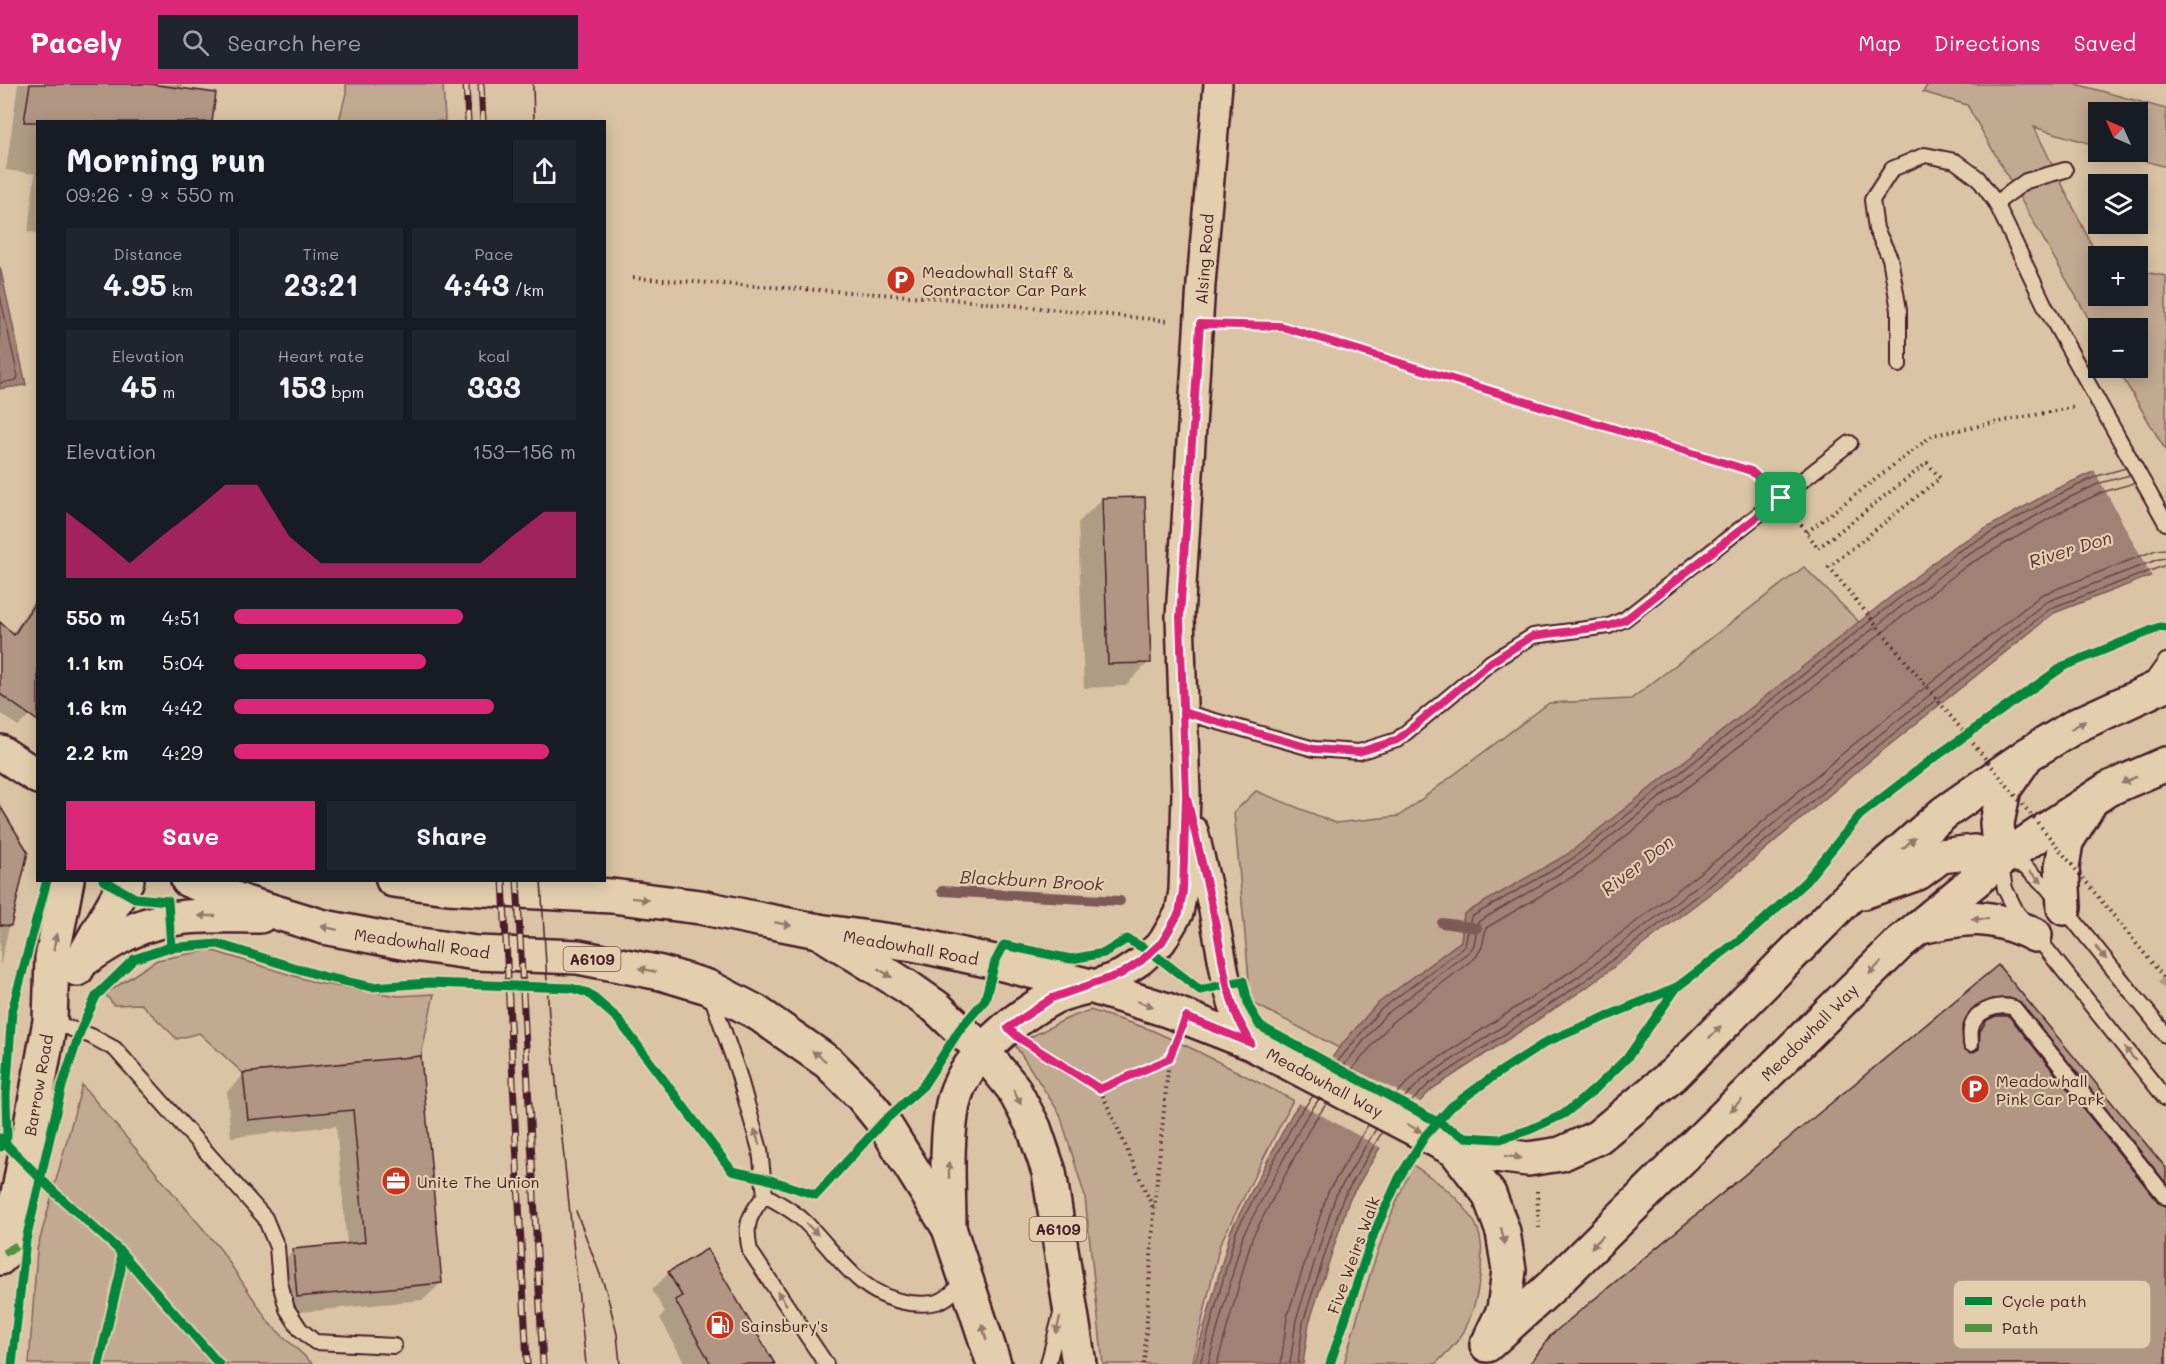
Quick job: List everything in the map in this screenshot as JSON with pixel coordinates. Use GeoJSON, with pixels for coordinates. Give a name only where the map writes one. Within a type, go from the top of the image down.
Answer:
{"type":"FeatureCollection","features":[{"type":"Feature","properties":{"kind":"street","name":"Alsing Road"},"geometry":{"type":"LineString","coordinates":[[1090,986],[1121,974],[1141,961],[1162,942],[1179,913],[1183,891],[1186,794],[1180,617],[1201,284],[1218,84]]}},
{"type":"Feature","properties":{"kind":"street","name":"Meadowhall Way"},"geometry":{"type":"LineString","coordinates":[[1090,986],[1186,1017],[1251,1043],[1455,1150],[1528,1159],[1561,1154],[1598,1137],[1674,1074],[1850,896],[1944,813],[2027,755],[2077,725],[2154,689]]}},
{"type":"Feature","properties":{"kind":"street"},"geometry":{"type":"LineString","coordinates":[[0,752],[36,775]]}},
{"type":"Feature","properties":{"kind":"street"},"geometry":{"type":"LineString","coordinates":[[1850,896],[1918,873],[1941,856],[1974,852],[2000,860],[1997,823],[2004,789],[2027,755]]}},
{"type":"Feature","properties":{"kind":"street","name":"Meadowhall Way"},"geometry":{"type":"LineString","coordinates":[[1480,1355],[1917,928],[2000,860],[2092,799],[2108,789],[2166,764]]}},
{"type":"Feature","properties":{"kind":"street","name":"Alsing Road"},"geometry":{"type":"LineString","coordinates":[[1186,794],[1213,910],[1227,985],[1236,1015],[1251,1043]]}},
{"type":"Feature","properties":{"kind":"street"},"geometry":{"type":"LineString","coordinates":[[2064,908],[2062,867],[2066,842],[2092,799]]}},
{"type":"Feature","properties":{"kind":"street","name":"Barrow Road"},"geometry":{"type":"LineString","coordinates":[[1,1263],[10,1195],[50,1022],[52,958],[67,882]]}},
{"type":"Feature","properties":{"kind":"street","name":"Barrow Road"},"geometry":{"type":"LineString","coordinates":[[50,1022],[80,962],[126,882]]}},
{"type":"Feature","properties":{"kind":"street","name":"Meadowhall Road"},"geometry":{"type":"LineString","coordinates":[[193,882],[245,903],[324,927],[476,953],[578,957],[661,973],[708,987],[756,1012],[829,1064],[862,1096],[883,1122],[949,1228],[994,1364]]}},
{"type":"Feature","properties":{"kind":"street","name":"Meadowhall Road"},"geometry":{"type":"LineString","coordinates":[[409,882],[448,887],[612,896],[700,907],[818,931],[914,944],[1090,986]]}},
{"type":"Feature","properties":{"kind":"street"},"geometry":{"type":"LineString","coordinates":[[80,962],[113,940],[153,923],[194,916],[286,916]]}},
{"type":"Feature","properties":{"kind":"street"},"geometry":{"type":"LineString","coordinates":[[1917,928],[1948,921],[1983,917],[2012,924],[2035,935]]}},
{"type":"Feature","properties":{"kind":"street","name":"Meadowhall Road"},"geometry":{"type":"LineString","coordinates":[[818,931],[936,1007],[982,1050],[1013,1088],[1034,1128],[1049,1172],[1079,1364]]}},
{"type":"Feature","properties":{"kind":"street","name":"Meadowhall Road"},"geometry":{"type":"LineString","coordinates":[[949,1228],[949,1146],[953,1105],[958,1088],[982,1050],[1008,1028],[1052,998],[1090,986]]}},
{"type":"Feature","properties":{"kind":"street","name":"Meadowhall Way"},"geometry":{"type":"LineString","coordinates":[[1455,1150],[1489,1194],[1503,1232],[1508,1261],[1504,1310],[1480,1355]]}},
{"type":"Feature","properties":{"kind":"lane"},"geometry":{"type":"LineString","coordinates":[[1899,365],[1899,310],[1890,258],[1876,229],[1872,200],[1892,169],[1925,155],[1955,161],[1978,178],[1996,203],[2046,308],[2166,523]]}},
{"type":"Feature","properties":{"kind":"lane"},"geometry":{"type":"LineString","coordinates":[[1996,203],[2026,181],[2065,170]]}},
{"type":"Feature","properties":{"kind":"lane"},"geometry":{"type":"LineString","coordinates":[[1183,712],[1314,749],[1359,752],[1397,740],[1491,662],[1533,636],[1609,626],[1625,620],[1850,443]]}},
{"type":"Feature","properties":{"kind":"lane"},"geometry":{"type":"LineString","coordinates":[[2154,689],[2166,661]]}},
{"type":"Feature","properties":{"kind":"lane"},"geometry":{"type":"LineString","coordinates":[[2166,1035],[2047,887],[2025,867],[2000,860],[2005,890],[2016,911],[2166,1099]]}},
{"type":"Feature","properties":{"kind":"lane"},"geometry":{"type":"LineString","coordinates":[[708,987],[738,1072],[760,1150],[765,1195],[749,1218],[746,1234],[750,1251],[826,1364]]}},
{"type":"Feature","properties":{"kind":"lane"},"geometry":{"type":"LineString","coordinates":[[1971,1044],[1971,1028],[1977,1017],[1988,1009],[2002,1005],[2014,1008],[2166,1197]]}},
{"type":"Feature","properties":{"kind":"lane"},"geometry":{"type":"LineString","coordinates":[[50,1022],[91,1036],[114,1049],[265,1218],[277,1246],[280,1283],[287,1309],[300,1329],[315,1342],[394,1346]]}},
{"type":"Feature","properties":{"kind":"lane"},"geometry":{"type":"LineString","coordinates":[[765,1195],[801,1218],[865,1286],[894,1300],[930,1305],[951,1296],[966,1278]]}},
{"type":"Feature","properties":{"kind":"lane","name":"Meadowhall Road"},"geometry":{"type":"LineString","coordinates":[[1048,1364],[1068,1286]]}},
{"type":"Feature","properties":{"kind":"path"},"geometry":{"type":"LineString","coordinates":[[633,278],[941,298],[1200,324],[1280,326],[1751,471],[1781,498],[1818,548],[1927,463],[1940,478],[1829,567],[2166,980]]}},
{"type":"Feature","properties":{"kind":"path"},"geometry":{"type":"LineString","coordinates":[[1807,532],[1933,435],[2099,402]]}},
{"type":"Feature","properties":{"kind":"path"},"geometry":{"type":"LineString","coordinates":[[1959,740],[1978,727]]}},
{"type":"Feature","properties":{"kind":"path"},"geometry":{"type":"LineString","coordinates":[[1144,1364],[1154,1210],[1169,1059],[1186,1017]]}},
{"type":"Feature","properties":{"kind":"path"},"geometry":{"type":"LineString","coordinates":[[1008,1028],[1019,1038],[1100,1089],[1154,1210]]}},
{"type":"Feature","properties":{"kind":"path"},"geometry":{"type":"LineString","coordinates":[[1100,1089],[1169,1059]]}},
{"type":"Feature","properties":{"kind":"shaded area"},"geometry":{"type":"Polygon","coordinates":[[[346,84],[443,84],[445,120],[339,120],[346,84]]]}},
{"type":"Feature","properties":{"kind":"shaded area"},"geometry":{"type":"Polygon","coordinates":[[[1928,84],[2076,84],[2141,102],[2088,102],[2088,143],[2034,127],[2092,246],[2088,246],[2088,306],[2148,306],[2148,273],[2166,276],[2166,451],[2123,378],[2148,378],[2148,318],[2088,318],[1967,105],[1923,92],[1928,84]]]}},
{"type":"Feature","properties":{"kind":"shaded area"},"geometry":{"type":"Polygon","coordinates":[[[2148,104],[2166,109],[2166,167],[2148,162],[2148,104]]]}},
{"type":"Feature","properties":{"kind":"shaded area"},"geometry":{"type":"Polygon","coordinates":[[[1804,567],[1859,622],[1568,854],[1464,914],[1461,941],[1376,1005],[1339,1048],[1251,1002],[1234,812],[1256,791],[1336,823],[1399,816],[1549,703],[1631,699],[1804,567]]]}},
{"type":"Feature","properties":{"kind":"shaded area"},"geometry":{"type":"Polygon","coordinates":[[[210,950],[317,983],[398,996],[434,994],[421,1056],[243,1073],[199,1033],[177,1039],[141,1004],[114,1005],[105,994],[157,960],[210,950]]]}},
{"type":"Feature","properties":{"kind":"shaded area"},"geometry":{"type":"Polygon","coordinates":[[[1090,1010],[1149,1029],[1293,1100],[1220,1244],[1192,1364],[1103,1364],[1085,1197],[1060,1114],[1015,1045],[1066,1019],[1090,1010]]]}},
{"type":"Feature","properties":{"kind":"shaded area"},"geometry":{"type":"Polygon","coordinates":[[[82,1085],[221,1250],[270,1324],[313,1364],[29,1364],[37,1250],[82,1085]]]}},
{"type":"Feature","properties":{"kind":"shaded area"},"geometry":{"type":"Polygon","coordinates":[[[1413,1165],[1457,1199],[1476,1225],[1480,1236],[1481,1264],[1473,1309],[1463,1333],[1435,1364],[1344,1364],[1383,1238],[1413,1165]]]}},
{"type":"Feature","properties":{"kind":"water"},"geometry":{"type":"Polygon","coordinates":[[[0,267],[26,385],[0,389],[0,267]]]}},
{"type":"Feature","properties":{"kind":"water","name":"River Don"},"geometry":{"type":"Polygon","coordinates":[[[2166,451],[2166,570],[2054,613],[1862,767],[1741,870],[1586,988],[1432,1089],[1388,1134],[1349,1200],[1309,1323],[1303,1364],[1194,1364],[1231,1230],[1292,1114],[1339,1048],[1376,1005],[1461,941],[1464,914],[1568,854],[1953,547],[2054,490],[2095,471],[2166,451]]]}},
{"type":"Feature","properties":{"kind":"pier"},"geometry":{"type":"Polygon","coordinates":[[[2163,449],[2166,453],[2166,574],[2153,579],[2093,468],[2163,449]]]}},
{"type":"Feature","properties":{"kind":"pier"},"geometry":{"type":"Polygon","coordinates":[[[1329,1057],[1422,1103],[1391,1136],[1383,1149],[1297,1102],[1329,1057]]]}},
{"type":"Feature","properties":{"kind":"building"},"geometry":{"type":"Polygon","coordinates":[[[30,84],[150,84],[216,93],[212,120],[36,120],[36,122],[24,122],[30,84]]]}},
{"type":"Feature","properties":{"kind":"building"},"geometry":{"type":"Polygon","coordinates":[[[1145,497],[1151,663],[1108,664],[1102,498],[1145,497]]]}},
{"type":"Feature","properties":{"kind":"building"},"geometry":{"type":"Polygon","coordinates":[[[36,601],[36,720],[0,694],[0,622],[14,635],[36,601]]]}},
{"type":"Feature","properties":{"kind":"building"},"geometry":{"type":"Polygon","coordinates":[[[0,806],[28,852],[11,926],[0,925],[0,806]]]}},
{"type":"Feature","properties":{"kind":"building","name":"Meadowhall Pink Car Park"},"geometry":{"type":"Polygon","coordinates":[[[1998,965],[2166,1168],[2166,1183],[2020,1002],[2009,998],[1993,999],[1978,1005],[1970,1012],[1962,1029],[1964,1049],[1971,1053],[1979,1049],[1980,1031],[1987,1020],[1996,1016],[2009,1016],[2159,1203],[2166,1206],[2166,1364],[1530,1364],[1551,1335],[1998,965]]]}},
{"type":"Feature","properties":{"kind":"building","name":"Unite The Union"},"geometry":{"type":"Polygon","coordinates":[[[421,1056],[442,1283],[297,1297],[293,1249],[365,1242],[353,1110],[248,1120],[243,1073],[421,1056]]]}},
{"type":"Feature","properties":{"kind":"building","name":"Sainsbury's"},"geometry":{"type":"Polygon","coordinates":[[[707,1249],[775,1364],[711,1364],[675,1300],[682,1296],[668,1272],[707,1249]]]}},
{"type":"Feature","properties":{"kind":"waterway","name":"Blackburn Brook"},"geometry":{"type":"LineString","coordinates":[[942,891],[1120,901]]}},
{"type":"Feature","properties":{"kind":"waterway"},"geometry":{"type":"LineString","coordinates":[[1442,923],[1477,928]]}},
{"type":"Feature","properties":{"kind":"tram line"},"geometry":{"type":"LineString","coordinates":[[533,84],[534,120]]}},
{"type":"Feature","properties":{"kind":"tram line"},"geometry":{"type":"LineString","coordinates":[[541,882],[549,1016],[586,1364]]}},
{"type":"Feature","properties":{"kind":"tram line"},"geometry":{"type":"LineString","coordinates":[[576,1211],[606,1290],[617,1334],[620,1364]]}},
{"type":"Feature","properties":{"kind":"railway"},"geometry":{"type":"LineString","coordinates":[[466,84],[468,120]]}},
{"type":"Feature","properties":{"kind":"railway"},"geometry":{"type":"LineString","coordinates":[[481,84],[483,120]]}},
{"type":"Feature","properties":{"kind":"railway"},"geometry":{"type":"LineString","coordinates":[[503,882],[527,1364]]}},
{"type":"Feature","properties":{"kind":"railway"},"geometry":{"type":"LineString","coordinates":[[517,882],[543,1364]]}},
{"type":"Feature","properties":{"kind":"marked path"},"geometry":{"type":"LineString","coordinates":[[4,1253],[26,1240]]}},
{"type":"Feature","properties":{"kind":"cycle path"},"geometry":{"type":"LineString","coordinates":[[12,1364],[26,1240],[62,1086],[80,1032],[96,996],[134,959],[167,948],[218,944],[325,977],[372,987],[429,983],[571,988],[588,993],[617,1018],[732,1171],[764,1178],[816,1195],[883,1122],[923,1086],[960,1029],[985,1000],[995,962],[1004,945],[1071,959],[1104,953],[1127,939],[1151,952],[1200,990],[1243,981],[1249,1007],[1260,1026],[1465,1137],[1500,1139],[1529,1130],[1564,1114],[1595,1089],[1628,1057],[1677,987],[1755,928],[1806,881],[1860,815],[1931,760],[2064,666],[2160,627],[2166,628]]}},
{"type":"Feature","properties":{"kind":"cycle path"},"geometry":{"type":"LineString","coordinates":[[1,1147],[7,1137],[6,1095],[12,1011],[46,882]]}},
{"type":"Feature","properties":{"kind":"cycle path"},"geometry":{"type":"LineString","coordinates":[[107,882],[135,898],[168,901],[171,948]]}},
{"type":"Feature","properties":{"kind":"cycle path","name":"Five Weirs Walk"},"geometry":{"type":"LineString","coordinates":[[1330,1364],[1374,1233],[1399,1178],[1425,1136],[1451,1107],[1548,1041],[1677,987]]}},
{"type":"Feature","properties":{"kind":"cycle path"},"geometry":{"type":"LineString","coordinates":[[0,1138],[53,1191],[119,1250],[219,1364]]}},
{"type":"Feature","properties":{"kind":"cycle path"},"geometry":{"type":"LineString","coordinates":[[99,1364],[121,1269],[119,1250]]}},
{"type":"Feature","properties":{"kind":"place","name":"Meadowhall Staff & Contractor Car Park"},"geometry":{"type":"Point","coordinates":[901,280]}},
{"type":"Feature","properties":{"kind":"place","name":"Meadowhall Pink Car Park"},"geometry":{"type":"Point","coordinates":[1975,1089]}},
{"type":"Feature","properties":{"kind":"place","name":"Unite The Union"},"geometry":{"type":"Point","coordinates":[396,1181]}},
{"type":"Feature","properties":{"kind":"place","name":"Sainsbury's"},"geometry":{"type":"Point","coordinates":[720,1325]}},
{"type":"Feature","properties":{"kind":"route"},"geometry":{"type":"LineString","coordinates":[[1781,498],[1625,620],[1609,626],[1533,636],[1491,662],[1397,740],[1359,752],[1314,749],[1183,712],[1186,794],[1183,891],[1179,913],[1162,942],[1141,961],[1121,974],[1052,998],[1008,1028],[1019,1038],[1100,1089],[1169,1059],[1186,1017],[1251,1043],[1236,1015],[1227,985],[1213,910],[1186,794],[1183,712],[1180,617],[1200,324],[1280,326],[1751,471],[1781,498]]}}]}
